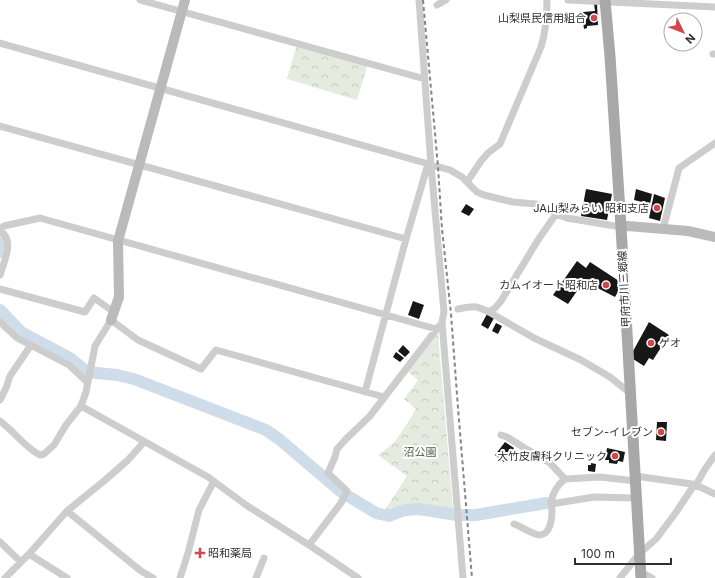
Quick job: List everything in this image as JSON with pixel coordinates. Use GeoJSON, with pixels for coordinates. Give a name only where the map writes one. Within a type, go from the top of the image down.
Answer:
{"type":"FeatureCollection","features":[{"type":"Feature","properties":{"kind":"main road","name":"甲府市川三郷線"},"geometry":{"type":"LineString","coordinates":[[605,1],[621,227],[641,575]]}},
{"type":"Feature","properties":{"kind":"street"},"geometry":{"type":"LineString","coordinates":[[140,0],[425,79]]}},
{"type":"Feature","properties":{"kind":"street"},"geometry":{"type":"LineString","coordinates":[[0,421],[33,452],[40,455],[44,454],[54,445],[66,425],[81,406],[86,392],[95,346],[113,316],[119,297],[118,240],[185,0]]}},
{"type":"Feature","properties":{"kind":"street"},"geometry":{"type":"LineString","coordinates":[[419,0],[430,164],[444,312],[463,578]]}},
{"type":"Feature","properties":{"kind":"street"},"geometry":{"type":"LineString","coordinates":[[437,5],[446,0]]}},
{"type":"Feature","properties":{"kind":"street"},"geometry":{"type":"LineString","coordinates":[[467,182],[480,161],[500,144],[541,47],[547,16],[547,0]]}},
{"type":"Feature","properties":{"kind":"street"},"geometry":{"type":"LineString","coordinates":[[568,0],[715,7]]}},
{"type":"Feature","properties":{"kind":"street"},"geometry":{"type":"LineString","coordinates":[[0,43],[450,170],[462,177],[477,192],[484,195],[513,202],[536,204],[567,218],[621,227],[628,226],[663,229],[715,237]]}},
{"type":"Feature","properties":{"kind":"street"},"geometry":{"type":"LineString","coordinates":[[0,126],[406,239]]}},
{"type":"Feature","properties":{"kind":"street"},"geometry":{"type":"LineString","coordinates":[[663,229],[679,168],[715,143]]}},
{"type":"Feature","properties":{"kind":"street"},"geometry":{"type":"LineString","coordinates":[[365,392],[406,239],[430,164]]}},
{"type":"Feature","properties":{"kind":"street"},"geometry":{"type":"LineString","coordinates":[[489,312],[495,308],[500,301],[556,214]]}},
{"type":"Feature","properties":{"kind":"street"},"geometry":{"type":"LineString","coordinates":[[0,275],[8,246],[6,236],[0,230],[4,226],[40,218],[436,329]]}},
{"type":"Feature","properties":{"kind":"street"},"geometry":{"type":"LineString","coordinates":[[0,289],[85,312],[94,298],[138,340],[201,369],[216,350],[384,397]]}},
{"type":"Feature","properties":{"kind":"street"},"geometry":{"type":"LineString","coordinates":[[458,309],[472,306],[480,307],[534,338],[581,360],[610,377],[630,393]]}},
{"type":"Feature","properties":{"kind":"street"},"geometry":{"type":"LineString","coordinates":[[309,545],[341,503],[346,491],[328,473],[337,449],[370,416],[444,320]]}},
{"type":"Feature","properties":{"kind":"street"},"geometry":{"type":"LineString","coordinates":[[0,322],[17,338],[69,365],[87,381]]}},
{"type":"Feature","properties":{"kind":"street"},"geometry":{"type":"LineString","coordinates":[[0,400],[10,376],[31,346]]}},
{"type":"Feature","properties":{"kind":"street"},"geometry":{"type":"LineString","coordinates":[[81,406],[208,477],[246,505],[358,578]]}},
{"type":"Feature","properties":{"kind":"street"},"geometry":{"type":"LineString","coordinates":[[501,435],[507,437],[550,463],[565,479]]}},
{"type":"Feature","properties":{"kind":"street"},"geometry":{"type":"LineString","coordinates":[[4,578],[21,562],[67,511],[128,460],[144,442]]}},
{"type":"Feature","properties":{"kind":"street"},"geometry":{"type":"LineString","coordinates":[[620,578],[639,554],[656,539],[715,455]]}},
{"type":"Feature","properties":{"kind":"street"},"geometry":{"type":"LineString","coordinates":[[514,524],[539,535],[544,534],[548,530],[551,522],[551,504],[554,492],[559,484],[565,479],[600,477],[635,478],[695,485],[715,494]]}},
{"type":"Feature","properties":{"kind":"street"},"geometry":{"type":"LineString","coordinates":[[180,578],[199,510],[214,481]]}},
{"type":"Feature","properties":{"kind":"street"},"geometry":{"type":"LineString","coordinates":[[551,504],[594,497],[636,498]]}},
{"type":"Feature","properties":{"kind":"street"},"geometry":{"type":"LineString","coordinates":[[67,511],[141,571],[153,578]]}},
{"type":"Feature","properties":{"kind":"street"},"geometry":{"type":"LineString","coordinates":[[0,542],[21,562]]}},
{"type":"Feature","properties":{"kind":"street"},"geometry":{"type":"LineString","coordinates":[[28,554],[67,578]]}},
{"type":"Feature","properties":{"kind":"street"},"geometry":{"type":"LineString","coordinates":[[256,578],[264,558]]}},
{"type":"Feature","properties":{"kind":"street"},"geometry":{"type":"LineString","coordinates":[[641,575],[652,578]]}},
{"type":"Feature","properties":{"kind":"green space"},"geometry":{"type":"Polygon","coordinates":[[[297,44],[368,64],[357,100],[287,79],[297,44]]]}},
{"type":"Feature","properties":{"kind":"green space","name":"沼公園"},"geometry":{"type":"Polygon","coordinates":[[[438,333],[453,509],[422,504],[390,511],[385,510],[407,476],[378,455],[393,444],[416,409],[404,399],[418,380],[408,372],[438,333]]]}},
{"type":"Feature","properties":{"kind":"building"},"geometry":{"type":"Polygon","coordinates":[[[594,3],[597,3],[598,25],[587,26],[587,28],[584,29],[583,21],[586,20],[586,17],[584,18],[583,12],[595,11],[594,3]]]}},
{"type":"Feature","properties":{"kind":"building"},"geometry":{"type":"Polygon","coordinates":[[[586,189],[612,194],[607,220],[581,216],[586,189]]]}},
{"type":"Feature","properties":{"kind":"building"},"geometry":{"type":"Polygon","coordinates":[[[636,189],[652,194],[650,204],[634,200],[636,189]]]}},
{"type":"Feature","properties":{"kind":"building","name":"JA山梨みらい 昭和支店"},"geometry":{"type":"Polygon","coordinates":[[[654,194],[665,198],[660,221],[649,218],[654,194]]]}},
{"type":"Feature","properties":{"kind":"building"},"geometry":{"type":"Polygon","coordinates":[[[466,204],[474,209],[469,216],[461,212],[466,204]]]}},
{"type":"Feature","properties":{"kind":"building","name":"カムイオート昭和店"},"geometry":{"type":"Polygon","coordinates":[[[577,261],[586,268],[590,262],[619,281],[619,290],[615,297],[584,281],[568,304],[553,295],[577,261]]]}},
{"type":"Feature","properties":{"kind":"building"},"geometry":{"type":"Polygon","coordinates":[[[413,301],[424,305],[419,319],[408,315],[413,301]]]}},
{"type":"Feature","properties":{"kind":"building"},"geometry":{"type":"Polygon","coordinates":[[[487,314],[494,318],[488,329],[481,325],[487,314]]]}},
{"type":"Feature","properties":{"kind":"building"},"geometry":{"type":"Polygon","coordinates":[[[649,322],[669,335],[653,360],[649,358],[644,366],[633,359],[632,353],[649,322]]]}},
{"type":"Feature","properties":{"kind":"building"},"geometry":{"type":"Polygon","coordinates":[[[496,323],[502,326],[498,334],[492,331],[496,323]]]}},
{"type":"Feature","properties":{"kind":"building"},"geometry":{"type":"Polygon","coordinates":[[[403,345],[410,352],[405,357],[398,351],[403,345]]]}},
{"type":"Feature","properties":{"kind":"building"},"geometry":{"type":"Polygon","coordinates":[[[396,352],[404,358],[400,362],[393,357],[396,352]]]}},
{"type":"Feature","properties":{"kind":"building"},"geometry":{"type":"Polygon","coordinates":[[[657,422],[667,422],[666,441],[656,440],[657,422]]]}},
{"type":"Feature","properties":{"kind":"building"},"geometry":{"type":"Polygon","coordinates":[[[505,442],[514,448],[504,462],[495,455],[505,442]]]}},
{"type":"Feature","properties":{"kind":"building","name":"大竹皮膚科クリニック"},"geometry":{"type":"Polygon","coordinates":[[[607,448],[625,452],[623,462],[618,461],[617,464],[609,463],[609,460],[605,460],[607,448]]]}},
{"type":"Feature","properties":{"kind":"building"},"geometry":{"type":"Polygon","coordinates":[[[591,463],[596,464],[595,472],[588,471],[588,465],[591,465],[591,463]]]}},
{"type":"Feature","properties":{"kind":"waterway"},"geometry":{"type":"LineString","coordinates":[[0,237],[2,244],[0,252]]}},
{"type":"Feature","properties":{"kind":"waterway"},"geometry":{"type":"LineString","coordinates":[[0,310],[21,332],[70,358],[87,372],[117,375],[134,379],[266,430],[279,439],[340,491],[376,513],[389,516],[405,510],[419,509],[457,515],[476,515],[546,503]]}},
{"type":"Feature","properties":{"kind":"railway"},"geometry":{"type":"LineString","coordinates":[[423,0],[442,229],[451,314],[472,578]]}},
{"type":"Feature","properties":{"kind":"place","name":"山梨県民信用組合"},"geometry":{"type":"Point","coordinates":[594,18]}},
{"type":"Feature","properties":{"kind":"place","name":"JA山梨みらい 昭和支店"},"geometry":{"type":"Point","coordinates":[657,208]}},
{"type":"Feature","properties":{"kind":"place","name":"カムイオート昭和店"},"geometry":{"type":"Point","coordinates":[606,285]}},
{"type":"Feature","properties":{"kind":"place","name":"ゲオ"},"geometry":{"type":"Point","coordinates":[651,343]}},
{"type":"Feature","properties":{"kind":"place","name":"セブン-イレブン"},"geometry":{"type":"Point","coordinates":[661,432]}},
{"type":"Feature","properties":{"kind":"place","name":"大竹皮膚科クリニック"},"geometry":{"type":"Point","coordinates":[615,456]}},
{"type":"Feature","properties":{"kind":"place","name":"昭和薬局"},"geometry":{"type":"Point","coordinates":[200,553]}}]}
